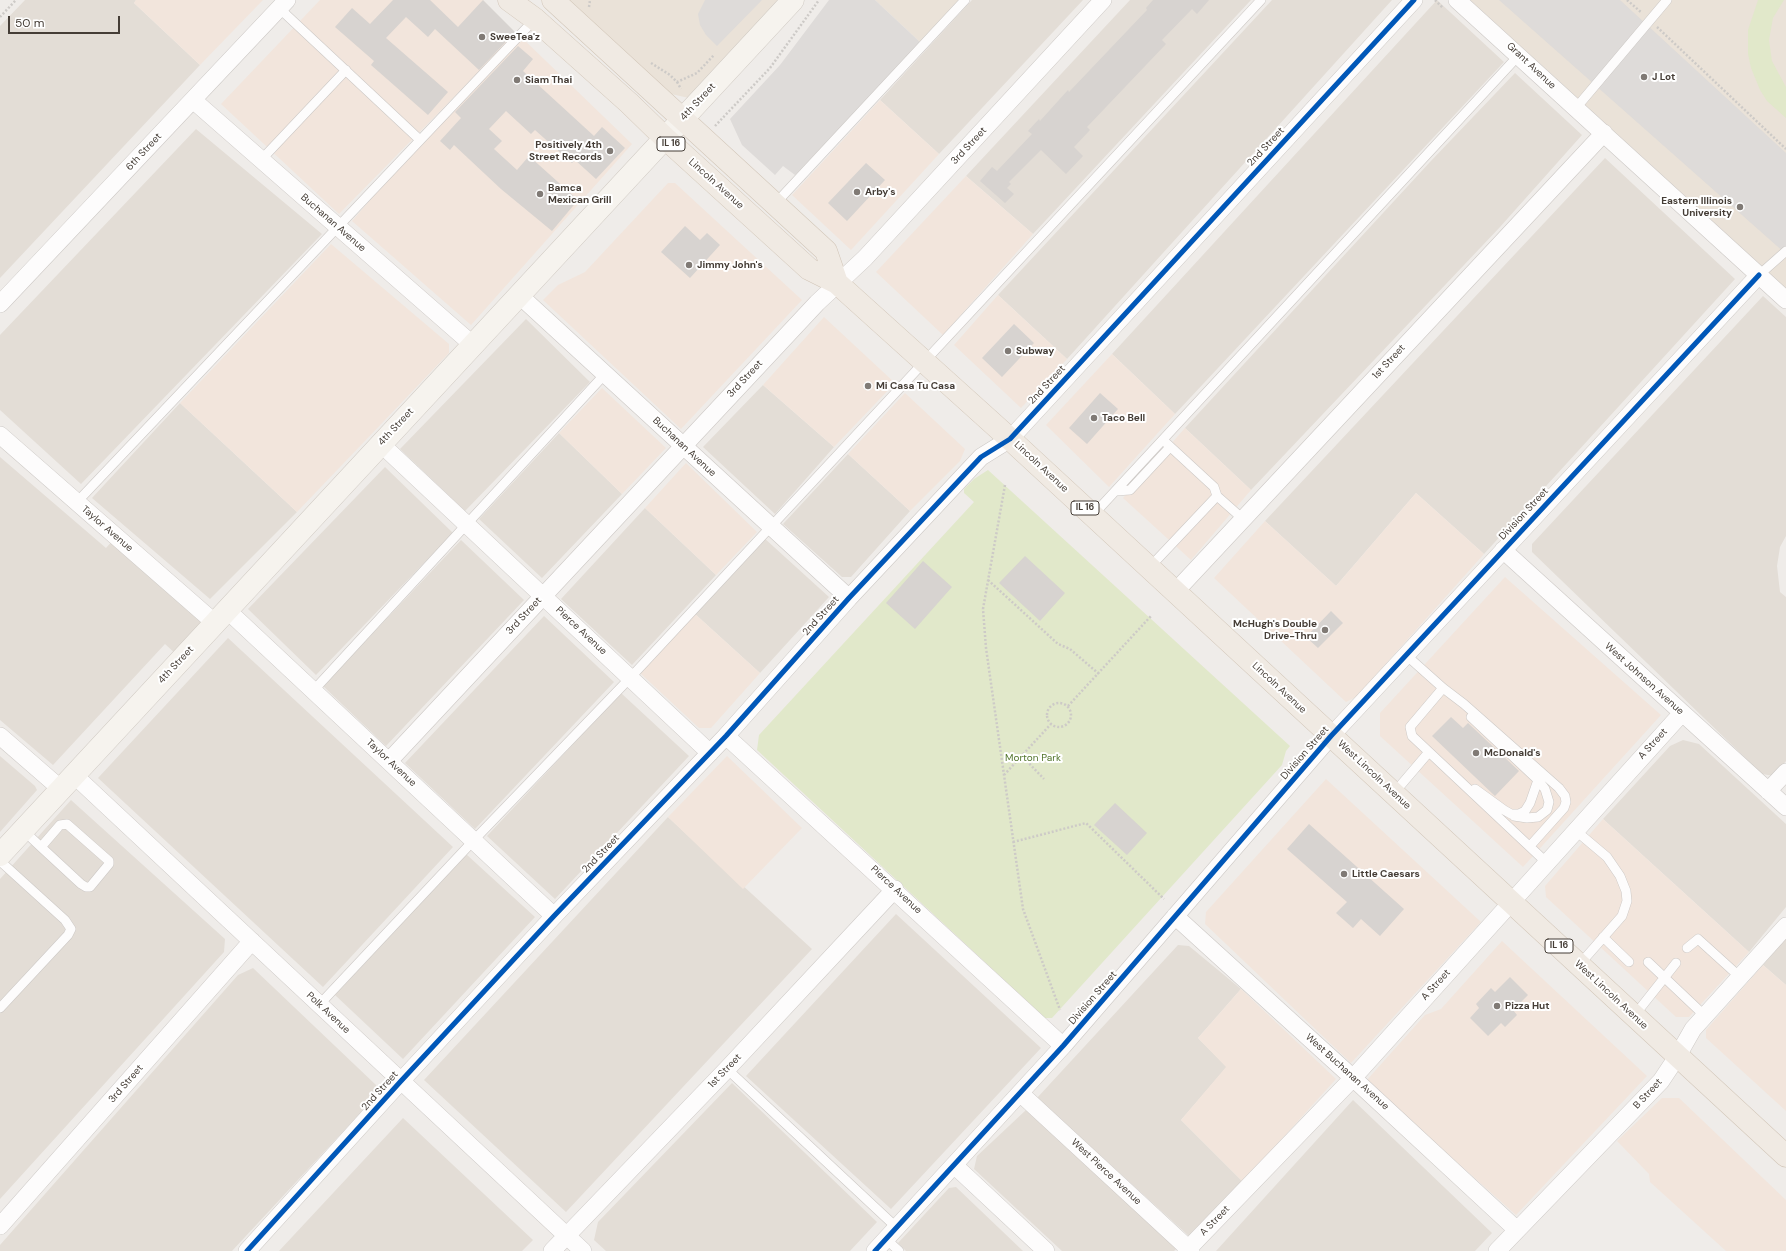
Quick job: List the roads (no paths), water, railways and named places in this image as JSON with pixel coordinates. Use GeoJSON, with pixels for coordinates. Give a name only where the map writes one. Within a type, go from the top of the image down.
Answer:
{"type":"FeatureCollection","features":[{"type":"Feature","properties":{"kind":"main road","name":"Lincoln Avenue"},"geometry":{"type":"LineString","coordinates":[[509,0],[535,19],[629,103],[665,138],[809,269],[837,283],[1093,515],[1331,736]]}},
{"type":"Feature","properties":{"kind":"main road","name":"Lincoln Avenue"},"geometry":{"type":"LineString","coordinates":[[553,0],[826,251],[837,283]]}},
{"type":"Feature","properties":{"kind":"main road","name":"West Lincoln Avenue"},"geometry":{"type":"LineString","coordinates":[[1331,736],[1786,1156]]}},
{"type":"Feature","properties":{"kind":"street","name":"4th Street"},"geometry":{"type":"LineString","coordinates":[[0,855],[793,0]]}},
{"type":"Feature","properties":{"kind":"street","name":"3rd Street"},"geometry":{"type":"LineString","coordinates":[[389,761],[683,445],[837,283],[865,258],[1103,0]]}},
{"type":"Feature","properties":{"kind":"street","name":"2nd Street"},"geometry":{"type":"LineString","coordinates":[[248,1251],[401,1081],[554,916],[726,736],[849,598],[981,457],[1010,439],[1414,0]]}},
{"type":"Feature","properties":{"kind":"street","name":"Grant Avenue"},"geometry":{"type":"LineString","coordinates":[[1457,0],[1786,300]]}},
{"type":"Feature","properties":{"kind":"street","name":"6th Street"},"geometry":{"type":"LineString","coordinates":[[0,304],[283,4]]}},
{"type":"Feature","properties":{"kind":"street","name":"Buchanan Avenue"},"geometry":{"type":"LineString","coordinates":[[193,100],[473,345]]}},
{"type":"Feature","properties":{"kind":"street","name":"1st Street"},"geometry":{"type":"LineString","coordinates":[[1175,592],[1604,133]]}},
{"type":"Feature","properties":{"kind":"street","name":"Division Street"},"geometry":{"type":"LineString","coordinates":[[875,1251],[1063,1046],[1331,736],[1759,275]]}},
{"type":"Feature","properties":{"kind":"street","name":"Buchanan Avenue"},"geometry":{"type":"LineString","coordinates":[[519,295],[849,598]]}},
{"type":"Feature","properties":{"kind":"street","name":"Taylor Avenue"},"geometry":{"type":"LineString","coordinates":[[0,435],[77,502],[313,691],[554,916]]}},
{"type":"Feature","properties":{"kind":"street","name":"Pierce Avenue"},"geometry":{"type":"LineString","coordinates":[[381,444],[710,753]]}},
{"type":"Feature","properties":{"kind":"street","name":"West Johnson Avenue"},"geometry":{"type":"LineString","coordinates":[[1503,550],[1785,805]]}},
{"type":"Feature","properties":{"kind":"street","name":"A Street"},"geometry":{"type":"LineString","coordinates":[[1188,1250],[1353,1078],[1546,862],[1682,713]]}},
{"type":"Feature","properties":{"kind":"street","name":"Polk Avenue"},"geometry":{"type":"LineString","coordinates":[[0,736],[67,782],[252,941],[583,1251]]}},
{"type":"Feature","properties":{"kind":"street","name":"Pierce Avenue"},"geometry":{"type":"LineString","coordinates":[[726,736],[895,889],[1063,1046]]}},
{"type":"Feature","properties":{"kind":"street"},"geometry":{"type":"LineString","coordinates":[[1768,791],[1786,772]]}},
{"type":"Feature","properties":{"kind":"street","name":"1st Street"},"geometry":{"type":"LineString","coordinates":[[552,1251],[727,1069],[895,889]]}},
{"type":"Feature","properties":{"kind":"street","name":"West Buchanan Avenue"},"geometry":{"type":"LineString","coordinates":[[1175,916],[1517,1230]]}},
{"type":"Feature","properties":{"kind":"street","name":"B Street"},"geometry":{"type":"LineString","coordinates":[[1497,1251],[1661,1081],[1678,1057],[1693,1029],[1786,926]]}},
{"type":"Feature","properties":{"kind":"street","name":"3rd Street"},"geometry":{"type":"LineString","coordinates":[[0,1226],[252,941]]}},
{"type":"Feature","properties":{"kind":"street","name":"West Pierce Avenue"},"geometry":{"type":"LineString","coordinates":[[1020,1093],[1188,1250]]}},
{"type":"Feature","properties":{"kind":"street"},"geometry":{"type":"LineString","coordinates":[[954,1165],[1046,1251]]}},
{"type":"Feature","properties":{"kind":"lane"},"geometry":{"type":"LineString","coordinates":[[775,204],[965,0]]}},
{"type":"Feature","properties":{"kind":"lane"},"geometry":{"type":"LineString","coordinates":[[319,1005],[474,840],[630,678],[1261,0]]}},
{"type":"Feature","properties":{"kind":"lane"},"geometry":{"type":"LineString","coordinates":[[1576,108],[1649,19],[1667,0]]}},
{"type":"Feature","properties":{"kind":"lane"},"geometry":{"type":"LineString","coordinates":[[283,4],[346,70],[420,140]]}},
{"type":"Feature","properties":{"kind":"lane"},"geometry":{"type":"LineString","coordinates":[[77,502],[535,19]]}},
{"type":"Feature","properties":{"kind":"lane"},"geometry":{"type":"LineString","coordinates":[[1093,515],[1519,55]]}},
{"type":"Feature","properties":{"kind":"lane"},"geometry":{"type":"LineString","coordinates":[[261,160],[346,70]]}},
{"type":"Feature","properties":{"kind":"lane"},"geometry":{"type":"LineString","coordinates":[[1759,275],[1786,251]]}},
{"type":"Feature","properties":{"kind":"lane"},"geometry":{"type":"LineString","coordinates":[[313,691],[468,525],[605,374]]}},
{"type":"Feature","properties":{"kind":"lane"},"geometry":{"type":"LineString","coordinates":[[1163,440],[1214,487],[1217,496],[1243,519]]}},
{"type":"Feature","properties":{"kind":"lane"},"geometry":{"type":"LineString","coordinates":[[1116,491],[1130,490],[1170,447]]}},
{"type":"Feature","properties":{"kind":"lane"},"geometry":{"type":"LineString","coordinates":[[1149,568],[1217,496]]}},
{"type":"Feature","properties":{"kind":"lane"},"geometry":{"type":"LineString","coordinates":[[1406,655],[1559,788],[1565,796],[1566,802],[1564,808],[1530,846]]}},
{"type":"Feature","properties":{"kind":"lane"},"geometry":{"type":"LineString","coordinates":[[1443,688],[1410,727],[1412,736],[1546,862]]}},
{"type":"Feature","properties":{"kind":"lane"},"geometry":{"type":"LineString","coordinates":[[1464,704],[1466,711],[1473,720],[1538,780],[1545,789],[1549,802],[1547,810],[1538,817],[1526,818],[1511,814],[1475,789],[1468,785],[1464,785]]}},
{"type":"Feature","properties":{"kind":"lane"},"geometry":{"type":"LineString","coordinates":[[1394,793],[1429,752]]}},
{"type":"Feature","properties":{"kind":"lane"},"geometry":{"type":"LineString","coordinates":[[1511,814],[1519,814],[1525,811],[1535,792],[1538,780]]}},
{"type":"Feature","properties":{"kind":"lane"},"geometry":{"type":"LineString","coordinates":[[23,830],[41,847],[86,887],[90,886],[109,864],[109,861],[67,824],[60,825],[41,847]]}},
{"type":"Feature","properties":{"kind":"lane"},"geometry":{"type":"LineString","coordinates":[[1575,830],[1606,857],[1620,876],[1626,891],[1627,901],[1622,916],[1579,965]]}},
{"type":"Feature","properties":{"kind":"lane"},"geometry":{"type":"LineString","coordinates":[[0,861],[65,920],[71,929],[68,936],[0,1008]]}},
{"type":"Feature","properties":{"kind":"lane"},"geometry":{"type":"LineString","coordinates":[[1603,937],[1629,962]]}},
{"type":"Feature","properties":{"kind":"lane"},"geometry":{"type":"LineString","coordinates":[[1687,948],[1698,939],[1740,977]]}},
{"type":"Feature","properties":{"kind":"lane"},"geometry":{"type":"LineString","coordinates":[[1648,962],[1705,1016]]}},
{"type":"Feature","properties":{"kind":"lane"},"geometry":{"type":"LineString","coordinates":[[1634,1016],[1676,963]]}},
{"type":"Feature","properties":{"kind":"lane"},"geometry":{"type":"LineString","coordinates":[[727,1069],[891,1233],[899,1251]]}},
{"type":"Feature","properties":{"kind":"place","name":"SweeTea'z"},"geometry":{"type":"Point","coordinates":[482,37]}},
{"type":"Feature","properties":{"kind":"place","name":"J Lot"},"geometry":{"type":"Point","coordinates":[1644,77]}},
{"type":"Feature","properties":{"kind":"place","name":"Siam Thai"},"geometry":{"type":"Point","coordinates":[517,80]}},
{"type":"Feature","properties":{"kind":"place","name":"Positively 4th Street Records"},"geometry":{"type":"Point","coordinates":[610,151]}},
{"type":"Feature","properties":{"kind":"place","name":"Arby's"},"geometry":{"type":"Point","coordinates":[857,192]}},
{"type":"Feature","properties":{"kind":"place","name":"Bamca Mexican Grill"},"geometry":{"type":"Point","coordinates":[540,194]}},
{"type":"Feature","properties":{"kind":"place","name":"Eastern Illinois University"},"geometry":{"type":"Point","coordinates":[1740,207]}},
{"type":"Feature","properties":{"kind":"place","name":"Jimmy John's"},"geometry":{"type":"Point","coordinates":[689,265]}},
{"type":"Feature","properties":{"kind":"place","name":"Subway"},"geometry":{"type":"Point","coordinates":[1008,351]}},
{"type":"Feature","properties":{"kind":"place","name":"Mi Casa Tu Casa"},"geometry":{"type":"Point","coordinates":[868,386]}},
{"type":"Feature","properties":{"kind":"place","name":"Taco Bell"},"geometry":{"type":"Point","coordinates":[1094,418]}},
{"type":"Feature","properties":{"kind":"place","name":"McHugh's Double Drive-Thru"},"geometry":{"type":"Point","coordinates":[1325,630]}},
{"type":"Feature","properties":{"kind":"place","name":"McDonald's"},"geometry":{"type":"Point","coordinates":[1476,753]}},
{"type":"Feature","properties":{"kind":"place","name":"Little Caesars"},"geometry":{"type":"Point","coordinates":[1344,874]}},
{"type":"Feature","properties":{"kind":"place","name":"Pizza Hut"},"geometry":{"type":"Point","coordinates":[1497,1006]}},
{"type":"Feature","properties":{"kind":"park label","name":"Morton Park"},"geometry":{"type":"Point","coordinates":[1033,758]}}]}
